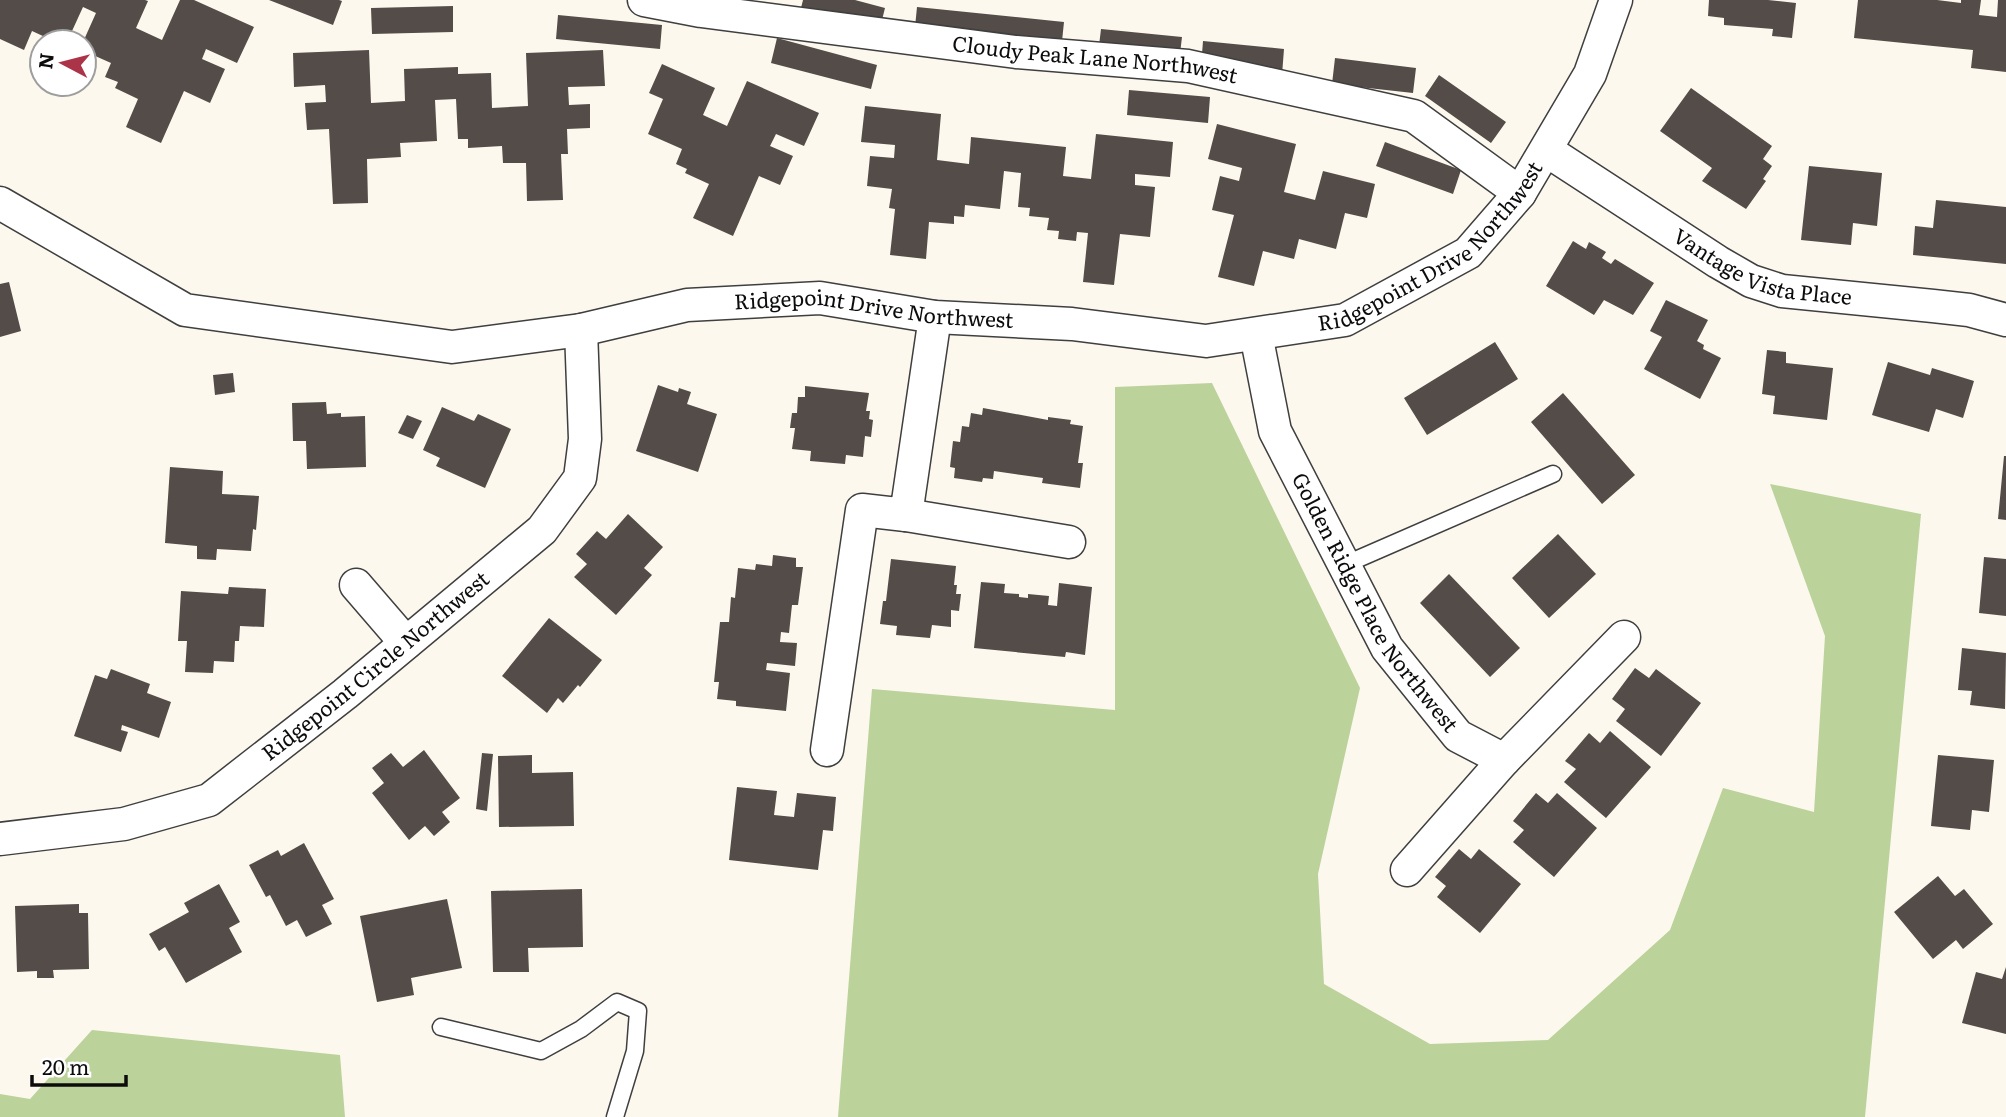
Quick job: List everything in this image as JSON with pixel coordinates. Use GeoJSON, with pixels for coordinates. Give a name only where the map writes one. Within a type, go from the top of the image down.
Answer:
{"type":"FeatureCollection","features":[{"type":"Feature","properties":{"kind":"street","name":"Cloudy Peak Lane Northwest"},"geometry":{"type":"LineString","coordinates":[[644,0],[701,11],[1016,52],[1188,66],[1335,98],[1414,116],[1520,193]]}},
{"type":"Feature","properties":{"kind":"street","name":"Ridgepoint Drive Northwest"},"geometry":{"type":"LineString","coordinates":[[0,202],[185,310],[452,347],[581,330],[687,305],[820,298],[935,317],[1072,324],[1206,341],[1345,320],[1468,253],[1520,193],[1546,150],[1590,74],[1616,0]]}},
{"type":"Feature","properties":{"kind":"street","name":"Vantage Vista Place"},"geometry":{"type":"LineString","coordinates":[[1546,150],[1751,281],[1782,291],[1969,310],[2006,320]]}},
{"type":"Feature","properties":{"kind":"street"},"geometry":{"type":"LineString","coordinates":[[906,516],[935,317]]}},
{"type":"Feature","properties":{"kind":"street","name":"Ridgepoint Circle Northwest"},"geometry":{"type":"LineString","coordinates":[[0,839],[124,824],[209,800],[406,643],[542,530],[580,478],[585,439],[581,330]]}},
{"type":"Feature","properties":{"kind":"street","name":"Golden Ridge Place Northwest"},"geometry":{"type":"LineString","coordinates":[[1256,334],[1275,431],[1387,648],[1458,736],[1504,760]]}},
{"type":"Feature","properties":{"kind":"street"},"geometry":{"type":"LineString","coordinates":[[827,750],[862,510],[1069,542]]}},
{"type":"Feature","properties":{"kind":"street"},"geometry":{"type":"LineString","coordinates":[[356,584],[406,643]]}},
{"type":"Feature","properties":{"kind":"street"},"geometry":{"type":"LineString","coordinates":[[1407,870],[1504,760],[1624,637]]}},
{"type":"Feature","properties":{"kind":"lane"},"geometry":{"type":"LineString","coordinates":[[1344,565],[1553,474]]}},
{"type":"Feature","properties":{"kind":"lane"},"geometry":{"type":"LineString","coordinates":[[441,1027],[541,1051],[581,1029],[617,1002],[638,1011],[635,1051],[615,1117]]}},
{"type":"Feature","properties":{"kind":"green space"},"geometry":{"type":"Polygon","coordinates":[[[1212,383],[1360,688],[1318,874],[1324,984],[1430,1044],[1548,1040],[1670,930],[1723,788],[1814,812],[1825,636],[1770,484],[1921,514],[1865,1117],[838,1117],[872,689],[1115,710],[1115,387],[1212,383]]]}},
{"type":"Feature","properties":{"kind":"green space"},"geometry":{"type":"Polygon","coordinates":[[[92,1030],[340,1055],[345,1117],[0,1117],[0,1094],[30,1099],[92,1030]]]}},
{"type":"Feature","properties":{"kind":"building"},"geometry":{"type":"Polygon","coordinates":[[[0,0],[145,0],[148,1],[136,28],[162,40],[180,0],[194,0],[254,27],[237,63],[206,49],[202,59],[225,69],[210,103],[184,91],[161,143],[126,127],[138,99],[115,88],[118,82],[105,77],[111,63],[98,57],[98,28],[89,28],[96,13],[83,7],[73,28],[28,28],[28,40],[24,50],[0,39],[0,0]]]}},
{"type":"Feature","properties":{"kind":"building"},"geometry":{"type":"Polygon","coordinates":[[[269,0],[339,0],[342,1],[333,25],[269,0]]]}},
{"type":"Feature","properties":{"kind":"building"},"geometry":{"type":"Polygon","coordinates":[[[803,0],[855,0],[885,8],[879,32],[800,12],[803,0]]]}},
{"type":"Feature","properties":{"kind":"building"},"geometry":{"type":"Polygon","coordinates":[[[1709,0],[1796,3],[1792,38],[1772,36],[1773,29],[1724,25],[1724,18],[1708,16],[1709,0]]]}},
{"type":"Feature","properties":{"kind":"building"},"geometry":{"type":"Polygon","coordinates":[[[1858,0],[1937,0],[1961,3],[1961,0],[1981,0],[1979,15],[1997,17],[1998,0],[2006,0],[2006,72],[1971,68],[1973,50],[1854,38],[1858,0]]]}},
{"type":"Feature","properties":{"kind":"building"},"geometry":{"type":"Polygon","coordinates":[[[453,6],[453,32],[372,34],[371,8],[453,6]]]}},
{"type":"Feature","properties":{"kind":"building"},"geometry":{"type":"Polygon","coordinates":[[[917,7],[1064,22],[1061,51],[914,37],[917,7]]]}},
{"type":"Feature","properties":{"kind":"building"},"geometry":{"type":"Polygon","coordinates":[[[558,15],[662,25],[660,49],[556,39],[558,15]]]}},
{"type":"Feature","properties":{"kind":"building"},"geometry":{"type":"Polygon","coordinates":[[[1101,29],[1182,37],[1179,62],[1098,54],[1101,29]]]}},
{"type":"Feature","properties":{"kind":"building"},"geometry":{"type":"Polygon","coordinates":[[[777,38],[877,65],[871,89],[771,63],[777,38]]]}},
{"type":"Feature","properties":{"kind":"building"},"geometry":{"type":"Polygon","coordinates":[[[1203,41],[1284,49],[1282,75],[1201,67],[1203,41]]]}},
{"type":"Feature","properties":{"kind":"building"},"geometry":{"type":"Polygon","coordinates":[[[369,50],[371,103],[405,101],[404,69],[458,67],[458,74],[491,73],[492,108],[528,106],[526,53],[603,50],[605,86],[568,87],[569,105],[590,104],[590,128],[567,129],[568,154],[561,154],[563,200],[527,201],[526,163],[503,163],[502,146],[468,148],[468,139],[458,139],[456,99],[435,100],[437,141],[400,143],[401,157],[367,159],[368,203],[333,204],[329,129],[307,130],[305,103],[326,102],[325,85],[294,87],[293,53],[369,50]]]}},
{"type":"Feature","properties":{"kind":"building"},"geometry":{"type":"Polygon","coordinates":[[[1335,58],[1416,68],[1413,93],[1332,84],[1335,58]]]}},
{"type":"Feature","properties":{"kind":"building"},"geometry":{"type":"Polygon","coordinates":[[[662,64],[715,88],[703,115],[727,126],[747,81],[819,113],[804,146],[776,134],[770,146],[793,156],[780,185],[759,176],[733,236],[693,218],[709,184],[685,173],[687,169],[676,164],[682,149],[648,134],[663,99],[649,93],[662,64]]]}},
{"type":"Feature","properties":{"kind":"building"},"geometry":{"type":"Polygon","coordinates":[[[1439,75],[1506,122],[1491,143],[1425,96],[1439,75]]]}},
{"type":"Feature","properties":{"kind":"building"},"geometry":{"type":"Polygon","coordinates":[[[1691,88],[1772,146],[1763,159],[1772,166],[1763,179],[1766,181],[1746,209],[1702,181],[1712,168],[1660,131],[1691,88]]]}},
{"type":"Feature","properties":{"kind":"building"},"geometry":{"type":"Polygon","coordinates":[[[1129,90],[1210,97],[1208,123],[1127,115],[1129,90]]]}},
{"type":"Feature","properties":{"kind":"building"},"geometry":{"type":"Polygon","coordinates":[[[865,106],[941,114],[937,160],[969,164],[971,137],[1066,147],[1063,176],[1091,179],[1096,134],[1173,142],[1170,177],[1135,174],[1135,185],[1155,187],[1150,237],[1120,234],[1114,285],[1083,282],[1088,233],[1077,232],[1076,241],[1058,239],[1059,231],[1047,230],[1049,218],[1029,216],[1030,208],[1018,207],[1021,173],[1004,171],[1000,209],[965,205],[964,217],[954,216],[954,224],[929,222],[926,259],[890,255],[895,209],[889,208],[892,189],[867,186],[870,156],[894,158],[895,145],[861,142],[865,106]]]}},
{"type":"Feature","properties":{"kind":"building"},"geometry":{"type":"Polygon","coordinates":[[[1217,124],[1296,144],[1284,192],[1315,200],[1323,171],[1375,184],[1367,218],[1345,213],[1336,249],[1299,239],[1294,259],[1263,251],[1254,286],[1218,277],[1234,215],[1212,210],[1220,176],[1239,181],[1242,168],[1208,159],[1217,124]]]}},
{"type":"Feature","properties":{"kind":"building"},"geometry":{"type":"Polygon","coordinates":[[[1385,142],[1461,170],[1453,194],[1376,166],[1385,142]]]}},
{"type":"Feature","properties":{"kind":"building"},"geometry":{"type":"Polygon","coordinates":[[[1809,166],[1882,173],[1877,226],[1853,223],[1851,245],[1801,240],[1809,166]]]}},
{"type":"Feature","properties":{"kind":"building"},"geometry":{"type":"Polygon","coordinates":[[[1936,200],[2006,207],[2006,264],[1913,255],[1915,226],[1933,228],[1936,200]]]}},
{"type":"Feature","properties":{"kind":"building"},"geometry":{"type":"Polygon","coordinates":[[[1573,241],[1586,249],[1589,242],[1606,252],[1602,258],[1611,264],[1615,259],[1654,283],[1633,315],[1604,300],[1594,315],[1546,286],[1573,241]]]}},
{"type":"Feature","properties":{"kind":"building"},"geometry":{"type":"Polygon","coordinates":[[[9,282],[21,331],[0,337],[0,284],[9,282]]]}},
{"type":"Feature","properties":{"kind":"building"},"geometry":{"type":"Polygon","coordinates":[[[1666,300],[1708,320],[1697,341],[1704,345],[1703,349],[1721,358],[1700,399],[1644,369],[1662,337],[1650,331],[1666,300]]]}},
{"type":"Feature","properties":{"kind":"building"},"geometry":{"type":"Polygon","coordinates":[[[1495,342],[1518,379],[1427,435],[1404,398],[1495,342]]]}},
{"type":"Feature","properties":{"kind":"building"},"geometry":{"type":"Polygon","coordinates":[[[1767,350],[1786,352],[1786,363],[1833,368],[1827,420],[1773,414],[1775,396],[1762,394],[1767,350]]]}},
{"type":"Feature","properties":{"kind":"building"},"geometry":{"type":"Polygon","coordinates":[[[1888,362],[1930,375],[1932,368],[1974,381],[1963,418],[1936,409],[1929,432],[1872,415],[1888,362]]]}},
{"type":"Feature","properties":{"kind":"building"},"geometry":{"type":"Polygon","coordinates":[[[233,373],[235,392],[215,395],[213,375],[233,373]]]}},
{"type":"Feature","properties":{"kind":"building"},"geometry":{"type":"Polygon","coordinates":[[[658,385],[678,392],[679,388],[691,392],[687,404],[717,414],[698,472],[636,451],[658,385]]]}},
{"type":"Feature","properties":{"kind":"building"},"geometry":{"type":"Polygon","coordinates":[[[805,386],[869,393],[866,411],[870,411],[869,419],[873,420],[871,437],[865,436],[863,457],[846,455],[845,464],[810,461],[811,451],[792,449],[795,428],[790,428],[792,413],[797,413],[798,397],[805,397],[805,386]]]}},
{"type":"Feature","properties":{"kind":"building"},"geometry":{"type":"Polygon","coordinates":[[[1563,393],[1635,475],[1602,504],[1531,422],[1563,393]]]}},
{"type":"Feature","properties":{"kind":"building"},"geometry":{"type":"Polygon","coordinates":[[[326,402],[327,414],[341,413],[341,417],[365,416],[366,467],[307,469],[306,441],[293,441],[292,403],[326,402]]]}},
{"type":"Feature","properties":{"kind":"building"},"geometry":{"type":"Polygon","coordinates":[[[442,407],[474,421],[478,414],[511,429],[485,488],[436,466],[440,458],[423,450],[442,407]]]}},
{"type":"Feature","properties":{"kind":"building"},"geometry":{"type":"Polygon","coordinates":[[[983,408],[1048,420],[1048,417],[1071,420],[1070,424],[1083,426],[1078,463],[1083,463],[1080,488],[1042,483],[1043,478],[994,471],[993,479],[983,478],[982,482],[954,478],[955,468],[950,467],[953,441],[960,442],[962,426],[969,427],[971,413],[982,415],[983,408]]]}},
{"type":"Feature","properties":{"kind":"building"},"geometry":{"type":"Polygon","coordinates":[[[407,415],[422,421],[413,439],[398,433],[407,415]]]}},
{"type":"Feature","properties":{"kind":"building"},"geometry":{"type":"Polygon","coordinates":[[[2006,456],[2006,520],[1998,519],[2006,456]]]}},
{"type":"Feature","properties":{"kind":"building"},"geometry":{"type":"Polygon","coordinates":[[[170,467],[223,471],[222,494],[259,496],[251,551],[217,549],[216,560],[197,559],[197,546],[165,543],[170,467]]]}},
{"type":"Feature","properties":{"kind":"building"},"geometry":{"type":"Polygon","coordinates":[[[628,514],[663,547],[644,568],[652,575],[616,615],[574,577],[587,564],[576,554],[597,531],[606,539],[628,514]]]}},
{"type":"Feature","properties":{"kind":"building"},"geometry":{"type":"Polygon","coordinates":[[[1558,534],[1596,574],[1549,618],[1512,578],[1558,534]]]}},
{"type":"Feature","properties":{"kind":"building"},"geometry":{"type":"Polygon","coordinates":[[[773,555],[796,558],[796,567],[803,567],[798,605],[792,605],[789,633],[781,632],[780,642],[797,643],[795,666],[767,663],[766,670],[790,673],[786,711],[736,706],[736,701],[717,699],[719,682],[714,682],[720,622],[729,622],[731,597],[735,598],[738,568],[755,570],[756,564],[772,566],[773,555]]]}},
{"type":"Feature","properties":{"kind":"building"},"geometry":{"type":"Polygon","coordinates":[[[1984,557],[2006,559],[2006,616],[1979,613],[1984,557]]]}},
{"type":"Feature","properties":{"kind":"building"},"geometry":{"type":"Polygon","coordinates":[[[891,559],[956,566],[954,585],[957,585],[956,594],[961,594],[959,611],[951,610],[951,627],[932,625],[930,638],[896,635],[897,626],[880,624],[891,559]]]}},
{"type":"Feature","properties":{"kind":"building"},"geometry":{"type":"Polygon","coordinates":[[[1449,574],[1520,648],[1490,677],[1420,603],[1449,574]]]}},
{"type":"Feature","properties":{"kind":"building"},"geometry":{"type":"Polygon","coordinates":[[[981,582],[1005,584],[1004,593],[1019,594],[1019,597],[1028,598],[1028,594],[1049,596],[1048,605],[1057,606],[1059,583],[1092,587],[1085,655],[1066,652],[1065,657],[974,648],[981,582]]]}},
{"type":"Feature","properties":{"kind":"building"},"geometry":{"type":"Polygon","coordinates":[[[229,587],[266,589],[264,627],[240,626],[239,641],[235,641],[234,662],[214,661],[213,673],[185,672],[187,641],[178,641],[181,591],[228,594],[229,587]]]}},
{"type":"Feature","properties":{"kind":"building"},"geometry":{"type":"Polygon","coordinates":[[[549,618],[602,660],[580,687],[578,685],[563,703],[558,698],[547,713],[502,676],[549,618]]]}},
{"type":"Feature","properties":{"kind":"building"},"geometry":{"type":"Polygon","coordinates":[[[1962,648],[2006,653],[2005,709],[1970,705],[1972,691],[1958,690],[1962,648]]]}},
{"type":"Feature","properties":{"kind":"building"},"geometry":{"type":"Polygon","coordinates":[[[1635,668],[1649,678],[1656,669],[1701,703],[1661,756],[1616,721],[1625,709],[1612,699],[1635,668]]]}},
{"type":"Feature","properties":{"kind":"building"},"geometry":{"type":"Polygon","coordinates":[[[111,669],[150,684],[147,693],[171,702],[159,738],[122,725],[121,730],[128,732],[121,752],[74,736],[95,675],[107,679],[111,669]]]}},
{"type":"Feature","properties":{"kind":"building"},"geometry":{"type":"Polygon","coordinates":[[[1610,731],[1651,767],[1606,818],[1564,782],[1576,769],[1565,761],[1589,733],[1600,743],[1610,731]]]}},
{"type":"Feature","properties":{"kind":"building"},"geometry":{"type":"Polygon","coordinates":[[[424,750],[460,798],[442,812],[450,822],[434,836],[425,826],[409,840],[372,793],[384,783],[372,768],[391,753],[403,767],[424,750]]]}},
{"type":"Feature","properties":{"kind":"building"},"geometry":{"type":"Polygon","coordinates":[[[482,753],[493,754],[487,811],[476,809],[482,753]]]}},
{"type":"Feature","properties":{"kind":"building"},"geometry":{"type":"Polygon","coordinates":[[[532,755],[532,773],[573,772],[574,826],[499,827],[498,756],[532,755]]]}},
{"type":"Feature","properties":{"kind":"building"},"geometry":{"type":"Polygon","coordinates":[[[1938,755],[1994,760],[1989,812],[1972,810],[1970,830],[1931,826],[1938,755]]]}},
{"type":"Feature","properties":{"kind":"building"},"geometry":{"type":"Polygon","coordinates":[[[737,787],[777,791],[774,815],[794,817],[797,793],[836,797],[833,831],[823,830],[818,870],[729,860],[737,787]]]}},
{"type":"Feature","properties":{"kind":"building"},"geometry":{"type":"Polygon","coordinates":[[[1536,793],[1548,803],[1557,793],[1597,828],[1554,877],[1513,842],[1524,830],[1513,821],[1536,793]]]}},
{"type":"Feature","properties":{"kind":"building"},"geometry":{"type":"Polygon","coordinates":[[[304,843],[334,899],[322,905],[332,924],[306,937],[297,920],[286,926],[270,895],[266,897],[249,865],[278,850],[281,856],[304,843]]]}},
{"type":"Feature","properties":{"kind":"building"},"geometry":{"type":"Polygon","coordinates":[[[1459,849],[1471,859],[1479,849],[1521,884],[1480,933],[1437,897],[1446,886],[1435,877],[1459,849]]]}},
{"type":"Feature","properties":{"kind":"building"},"geometry":{"type":"Polygon","coordinates":[[[1938,876],[1955,896],[1964,889],[1993,924],[1963,949],[1956,940],[1933,959],[1894,912],[1938,876]]]}},
{"type":"Feature","properties":{"kind":"building"},"geometry":{"type":"Polygon","coordinates":[[[219,884],[240,922],[229,928],[242,952],[186,983],[165,947],[159,951],[149,934],[189,912],[184,903],[219,884]]]}},
{"type":"Feature","properties":{"kind":"building"},"geometry":{"type":"Polygon","coordinates":[[[582,889],[583,947],[528,948],[529,972],[493,972],[491,891],[582,889]]]}},
{"type":"Feature","properties":{"kind":"building"},"geometry":{"type":"Polygon","coordinates":[[[447,899],[462,968],[411,978],[414,995],[377,1002],[360,916],[447,899]]]}},
{"type":"Feature","properties":{"kind":"building"},"geometry":{"type":"Polygon","coordinates":[[[79,904],[79,913],[88,913],[89,969],[53,970],[54,978],[37,978],[37,971],[17,972],[15,906],[79,904]]]}},
{"type":"Feature","properties":{"kind":"building"},"geometry":{"type":"Polygon","coordinates":[[[2006,967],[2006,1034],[1962,1023],[1976,972],[2002,979],[2006,967]]]}}]}
